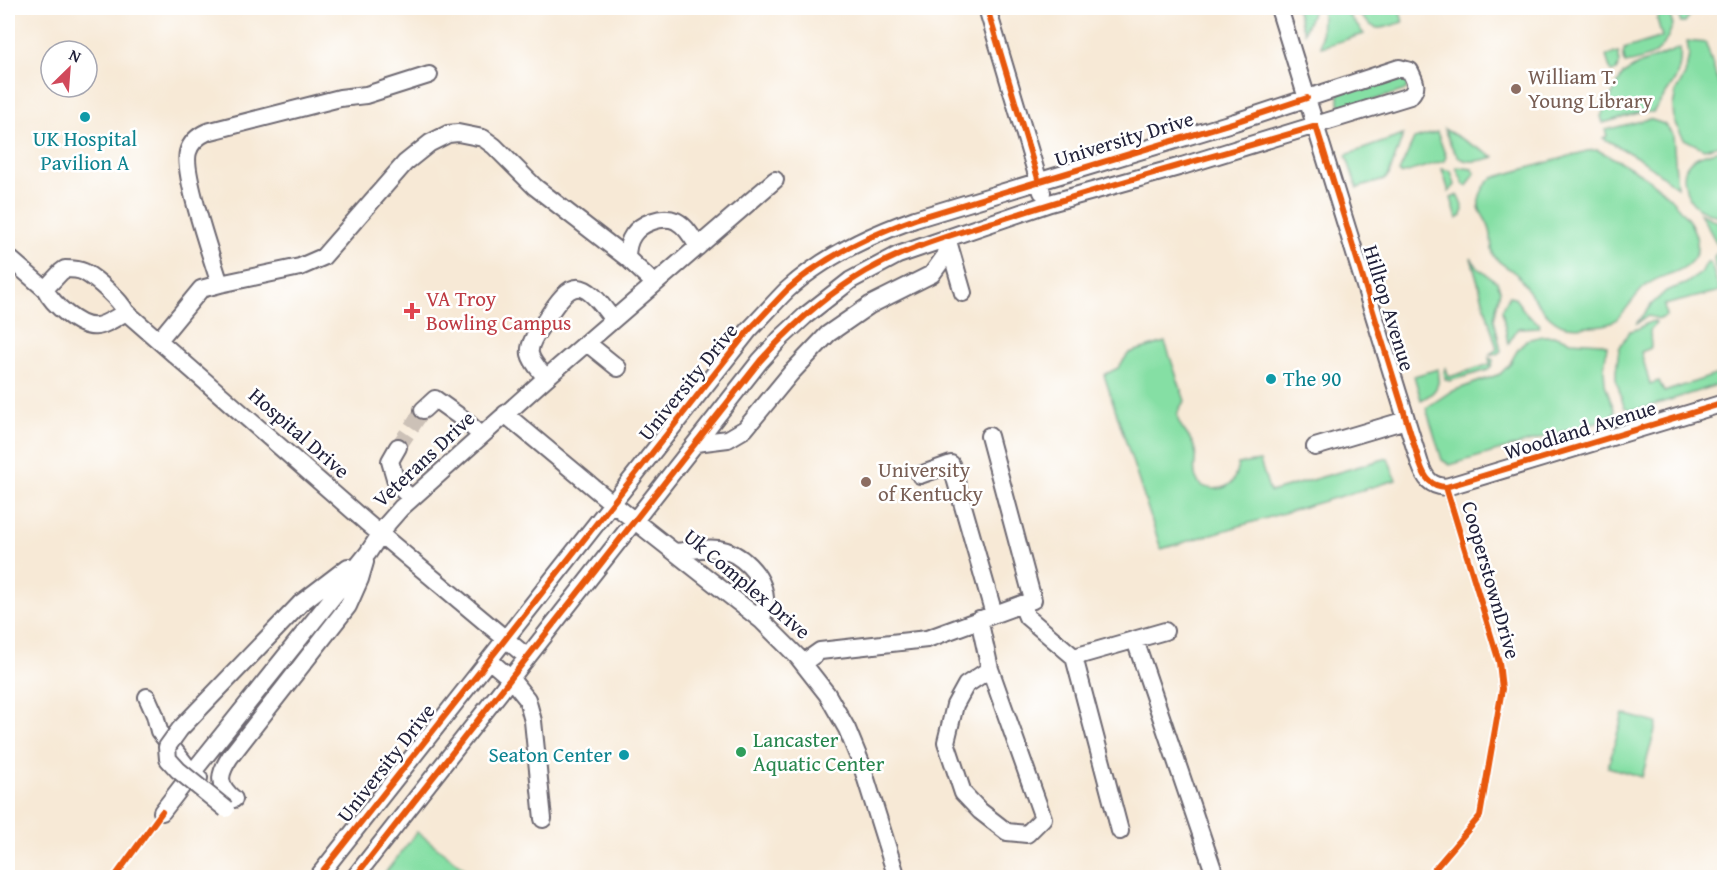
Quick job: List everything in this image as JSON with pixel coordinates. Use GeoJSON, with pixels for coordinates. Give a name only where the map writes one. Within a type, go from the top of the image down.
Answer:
{"type":"FeatureCollection","features":[{"type":"Feature","properties":{"kind":"street"},"geometry":{"type":"LineString","coordinates":[[987,8],[1046,204]]}},
{"type":"Feature","properties":{"kind":"street","name":"Hilltop Avenue"},"geometry":{"type":"LineString","coordinates":[[1279,8],[1424,476],[1434,485],[1446,487]]}},
{"type":"Feature","properties":{"kind":"street","name":"University Drive"},"geometry":{"type":"LineString","coordinates":[[316,878],[749,330],[788,290],[815,269],[843,251],[885,230],[915,219],[1225,125],[1399,68],[1410,71],[1416,84],[1410,96],[1316,126],[1046,204],[948,241],[898,255],[851,280],[805,316],[760,361],[354,878]]}},
{"type":"Feature","properties":{"kind":"street"},"geometry":{"type":"LineString","coordinates":[[220,284],[187,166],[188,150],[194,140],[207,132],[340,98],[366,95],[429,75]]}},
{"type":"Feature","properties":{"kind":"street"},"geometry":{"type":"LineString","coordinates":[[159,340],[197,292],[206,287],[300,267],[323,257],[418,151],[439,137],[458,133],[483,138],[494,146],[535,187],[627,258],[655,284]]}},
{"type":"Feature","properties":{"kind":"street","name":"Veterans Drive"},"geometry":{"type":"LineString","coordinates":[[162,812],[368,553],[401,508],[481,435],[775,180]]}},
{"type":"Feature","properties":{"kind":"street"},"geometry":{"type":"LineString","coordinates":[[627,258],[629,244],[635,232],[645,224],[660,219],[678,222],[698,247]]}},
{"type":"Feature","properties":{"kind":"street"},"geometry":{"type":"LineString","coordinates":[[948,241],[963,293]]}},
{"type":"Feature","properties":{"kind":"street"},"geometry":{"type":"LineString","coordinates":[[696,443],[728,440],[745,429],[791,373],[828,334],[870,305],[932,274],[945,256],[948,241]]}},
{"type":"Feature","properties":{"kind":"street"},"geometry":{"type":"LineString","coordinates":[[8,257],[45,289],[64,312],[85,326],[94,327],[107,323],[126,312]]}},
{"type":"Feature","properties":{"kind":"street","name":"Hospital Drive"},"geometry":{"type":"LineString","coordinates":[[45,289],[65,269],[78,270],[87,274],[118,301],[126,312],[380,534],[527,657]]}},
{"type":"Feature","properties":{"kind":"street"},"geometry":{"type":"LineString","coordinates":[[546,378],[530,355],[532,344],[552,309],[566,292],[578,288],[587,291],[597,298],[613,320]]}},
{"type":"Feature","properties":{"kind":"street"},"geometry":{"type":"LineString","coordinates":[[587,343],[618,368]]}},
{"type":"Feature","properties":{"kind":"street"},"geometry":{"type":"LineString","coordinates":[[423,410],[435,399],[464,419],[481,435]]}},
{"type":"Feature","properties":{"kind":"street","name":"Woodland Avenue"},"geometry":{"type":"LineString","coordinates":[[1446,487],[1725,403]]}},
{"type":"Feature","properties":{"kind":"street","name":"Uk Complex Drive"},"geometry":{"type":"LineString","coordinates":[[506,414],[762,621],[803,663],[827,694],[847,729],[861,763],[897,878]]}},
{"type":"Feature","properties":{"kind":"street"},"geometry":{"type":"LineString","coordinates":[[1315,447],[1406,420]]}},
{"type":"Feature","properties":{"kind":"street"},"geometry":{"type":"LineString","coordinates":[[803,663],[820,651],[927,639],[1034,600],[989,436]]}},
{"type":"Feature","properties":{"kind":"street"},"geometry":{"type":"LineString","coordinates":[[398,447],[390,461],[397,485],[411,498]]}},
{"type":"Feature","properties":{"kind":"street"},"geometry":{"type":"LineString","coordinates":[[920,475],[951,464],[986,616],[990,669],[1043,818],[1027,834],[1007,832],[980,811],[963,793],[946,741],[955,705],[966,685],[990,669]]}},
{"type":"Feature","properties":{"kind":"street"},"geometry":{"type":"LineString","coordinates":[[675,552],[720,549],[740,556],[754,570],[762,586],[765,598],[762,621]]}},
{"type":"Feature","properties":{"kind":"street"},"geometry":{"type":"LineString","coordinates":[[230,804],[178,770],[168,759],[167,747],[180,729],[301,603],[368,553]]}},
{"type":"Feature","properties":{"kind":"street"},"geometry":{"type":"LineString","coordinates":[[230,804],[220,776],[223,768],[348,606],[368,553]]}},
{"type":"Feature","properties":{"kind":"street"},"geometry":{"type":"LineString","coordinates":[[1022,604],[1027,617],[1074,657],[1120,831]]}},
{"type":"Feature","properties":{"kind":"street"},"geometry":{"type":"LineString","coordinates":[[1074,657],[1165,631]]}},
{"type":"Feature","properties":{"kind":"street"},"geometry":{"type":"LineString","coordinates":[[1135,640],[1216,878]]}},
{"type":"Feature","properties":{"kind":"street"},"geometry":{"type":"LineString","coordinates":[[489,660],[510,678],[527,699],[533,721],[543,819]]}},
{"type":"Feature","properties":{"kind":"street"},"geometry":{"type":"LineString","coordinates":[[147,697],[159,731],[192,772],[230,804]]}},
{"type":"Feature","properties":{"kind":"green space"},"geometry":{"type":"Polygon","coordinates":[[[1296,8],[1314,8],[1304,32],[1296,8]]]}},
{"type":"Feature","properties":{"kind":"green space"},"geometry":{"type":"Polygon","coordinates":[[[1324,8],[1343,8],[1364,34],[1321,47],[1324,8]]]}},
{"type":"Feature","properties":{"kind":"green space"},"geometry":{"type":"Polygon","coordinates":[[[1353,8],[1399,8],[1403,22],[1380,28],[1375,27],[1353,8]]]}},
{"type":"Feature","properties":{"kind":"green space"},"geometry":{"type":"Polygon","coordinates":[[[1667,8],[1673,25],[1663,46],[1652,55],[1625,63],[1624,49],[1662,37],[1657,19],[1660,13],[1667,8]]]}},
{"type":"Feature","properties":{"kind":"green space"},"geometry":{"type":"Polygon","coordinates":[[[1676,8],[1697,8],[1685,23],[1681,23],[1676,8]]]}},
{"type":"Feature","properties":{"kind":"green space"},"geometry":{"type":"Polygon","coordinates":[[[1687,41],[1706,43],[1724,102],[1724,144],[1704,149],[1684,139],[1674,122],[1673,106],[1676,91],[1685,75],[1689,55],[1687,41]]]}},
{"type":"Feature","properties":{"kind":"green space"},"geometry":{"type":"Polygon","coordinates":[[[1680,48],[1677,75],[1653,112],[1642,112],[1603,123],[1601,116],[1623,74],[1638,65],[1680,48]]]}},
{"type":"Feature","properties":{"kind":"green space"},"geometry":{"type":"Polygon","coordinates":[[[1618,52],[1620,63],[1616,71],[1611,72],[1606,56],[1618,52]]]}},
{"type":"Feature","properties":{"kind":"green space"},"geometry":{"type":"Polygon","coordinates":[[[1401,74],[1408,80],[1406,90],[1348,108],[1342,107],[1339,103],[1339,93],[1401,74]]]}},
{"type":"Feature","properties":{"kind":"green space"},"geometry":{"type":"Polygon","coordinates":[[[1649,119],[1664,124],[1673,135],[1677,187],[1640,159],[1603,138],[1607,136],[1605,130],[1649,119]]]}},
{"type":"Feature","properties":{"kind":"green space"},"geometry":{"type":"Polygon","coordinates":[[[1444,129],[1494,157],[1466,161],[1456,154],[1444,129]]]}},
{"type":"Feature","properties":{"kind":"green space"},"geometry":{"type":"Polygon","coordinates":[[[1437,132],[1446,157],[1444,161],[1401,174],[1399,172],[1414,139],[1437,132]]]}},
{"type":"Feature","properties":{"kind":"green space"},"geometry":{"type":"Polygon","coordinates":[[[1403,135],[1389,175],[1384,180],[1357,188],[1346,155],[1403,135]]]}},
{"type":"Feature","properties":{"kind":"green space"},"geometry":{"type":"Polygon","coordinates":[[[1724,149],[1724,219],[1693,203],[1687,192],[1684,175],[1686,168],[1695,158],[1724,149]]]}},
{"type":"Feature","properties":{"kind":"green space"},"geometry":{"type":"Polygon","coordinates":[[[1597,150],[1636,170],[1658,186],[1678,206],[1692,226],[1697,241],[1697,251],[1686,266],[1648,284],[1611,323],[1597,326],[1566,326],[1545,312],[1518,276],[1495,258],[1490,229],[1480,209],[1479,199],[1486,185],[1493,178],[1597,150]]]}},
{"type":"Feature","properties":{"kind":"green space"},"geometry":{"type":"Polygon","coordinates":[[[1456,167],[1473,169],[1475,173],[1467,186],[1464,185],[1456,167]]]}},
{"type":"Feature","properties":{"kind":"green space"},"geometry":{"type":"Polygon","coordinates":[[[1442,169],[1451,171],[1455,185],[1449,192],[1442,169]]]}},
{"type":"Feature","properties":{"kind":"green space"},"geometry":{"type":"Polygon","coordinates":[[[1458,195],[1463,209],[1462,216],[1457,219],[1451,198],[1458,195]]]}},
{"type":"Feature","properties":{"kind":"green space"},"geometry":{"type":"Polygon","coordinates":[[[1700,213],[1724,225],[1724,249],[1716,242],[1700,213]]]}},
{"type":"Feature","properties":{"kind":"green space"},"geometry":{"type":"Polygon","coordinates":[[[1716,254],[1724,257],[1724,288],[1715,266],[1716,254]]]}},
{"type":"Feature","properties":{"kind":"green space"},"geometry":{"type":"Polygon","coordinates":[[[1471,258],[1479,269],[1497,282],[1500,290],[1494,319],[1501,351],[1497,354],[1490,354],[1497,349],[1471,258]]]}},
{"type":"Feature","properties":{"kind":"green space"},"geometry":{"type":"Polygon","coordinates":[[[1707,262],[1710,262],[1720,291],[1664,305],[1666,316],[1660,319],[1648,316],[1636,324],[1666,291],[1685,284],[1701,273],[1707,262]]]}},
{"type":"Feature","properties":{"kind":"green space"},"geometry":{"type":"Polygon","coordinates":[[[1509,296],[1514,297],[1528,316],[1540,324],[1539,327],[1518,328],[1508,344],[1502,310],[1509,296]]]}},
{"type":"Feature","properties":{"kind":"green space"},"geometry":{"type":"Polygon","coordinates":[[[1655,321],[1650,331],[1651,348],[1641,352],[1650,384],[1659,381],[1664,392],[1724,372],[1724,383],[1641,409],[1631,410],[1624,407],[1616,379],[1619,349],[1629,331],[1655,321]]]}},
{"type":"Feature","properties":{"kind":"green space"},"geometry":{"type":"Polygon","coordinates":[[[1543,336],[1601,343],[1607,346],[1605,384],[1615,412],[1610,418],[1450,465],[1442,460],[1426,408],[1450,392],[1500,374],[1526,340],[1543,336]]]}},
{"type":"Feature","properties":{"kind":"green space"},"geometry":{"type":"Polygon","coordinates":[[[1165,342],[1185,401],[1180,408],[1178,421],[1193,443],[1195,475],[1202,486],[1218,489],[1228,485],[1232,482],[1238,464],[1260,461],[1270,492],[1388,458],[1396,480],[1161,549],[1104,375],[1118,368],[1129,353],[1165,342]]]}},
{"type":"Feature","properties":{"kind":"green space"},"geometry":{"type":"Polygon","coordinates":[[[1489,358],[1493,360],[1488,370],[1449,381],[1445,379],[1446,368],[1449,377],[1490,364],[1489,358]]]}},
{"type":"Feature","properties":{"kind":"green space"},"geometry":{"type":"Polygon","coordinates":[[[1438,369],[1439,380],[1436,388],[1421,400],[1414,376],[1438,369]]]}},
{"type":"Feature","properties":{"kind":"green space"},"geometry":{"type":"Polygon","coordinates":[[[1623,714],[1657,723],[1642,777],[1608,767],[1623,714]]]}},
{"type":"Feature","properties":{"kind":"green space"},"geometry":{"type":"Polygon","coordinates":[[[417,832],[424,837],[475,877],[382,877],[417,832]]]}},
{"type":"Feature","properties":{"kind":"tunnel"},"geometry":{"type":"LineString","coordinates":[[398,447],[423,410]]}},
{"type":"Feature","properties":{"kind":"cycle path"},"geometry":{"type":"LineString","coordinates":[[987,8],[1039,182]]}},
{"type":"Feature","properties":{"kind":"cycle path"},"geometry":{"type":"LineString","coordinates":[[317,878],[749,330],[801,278],[848,248],[915,219],[1307,98]]}},
{"type":"Feature","properties":{"kind":"cycle path"},"geometry":{"type":"LineString","coordinates":[[354,878],[770,350],[815,307],[852,280],[887,260],[944,237],[1081,194],[1316,126],[1420,464],[1426,477],[1432,483],[1446,487],[1724,403]]}},
{"type":"Feature","properties":{"kind":"cycle path","name":"CooperstownDrive"},"geometry":{"type":"LineString","coordinates":[[1427,878],[1480,816],[1502,689],[1499,662],[1446,487]]}},
{"type":"Feature","properties":{"kind":"cycle path"},"geometry":{"type":"LineString","coordinates":[[114,878],[162,812]]}},
{"type":"Feature","properties":{"kind":"place","name":"William T. Young Library"},"geometry":{"type":"Point","coordinates":[1516,89]}},
{"type":"Feature","properties":{"kind":"place","name":"UK Hospital Pavilion A"},"geometry":{"type":"Point","coordinates":[85,117]}},
{"type":"Feature","properties":{"kind":"place","name":"VA Troy Bowling Campus"},"geometry":{"type":"Point","coordinates":[412,311]}},
{"type":"Feature","properties":{"kind":"place","name":"The 90"},"geometry":{"type":"Point","coordinates":[1271,379]}},
{"type":"Feature","properties":{"kind":"place","name":"University of Kentucky"},"geometry":{"type":"Point","coordinates":[866,482]}},
{"type":"Feature","properties":{"kind":"place","name":"Lancaster Aquatic Center"},"geometry":{"type":"Point","coordinates":[741,752]}},
{"type":"Feature","properties":{"kind":"place","name":"Seaton Center"},"geometry":{"type":"Point","coordinates":[624,755]}}]}
